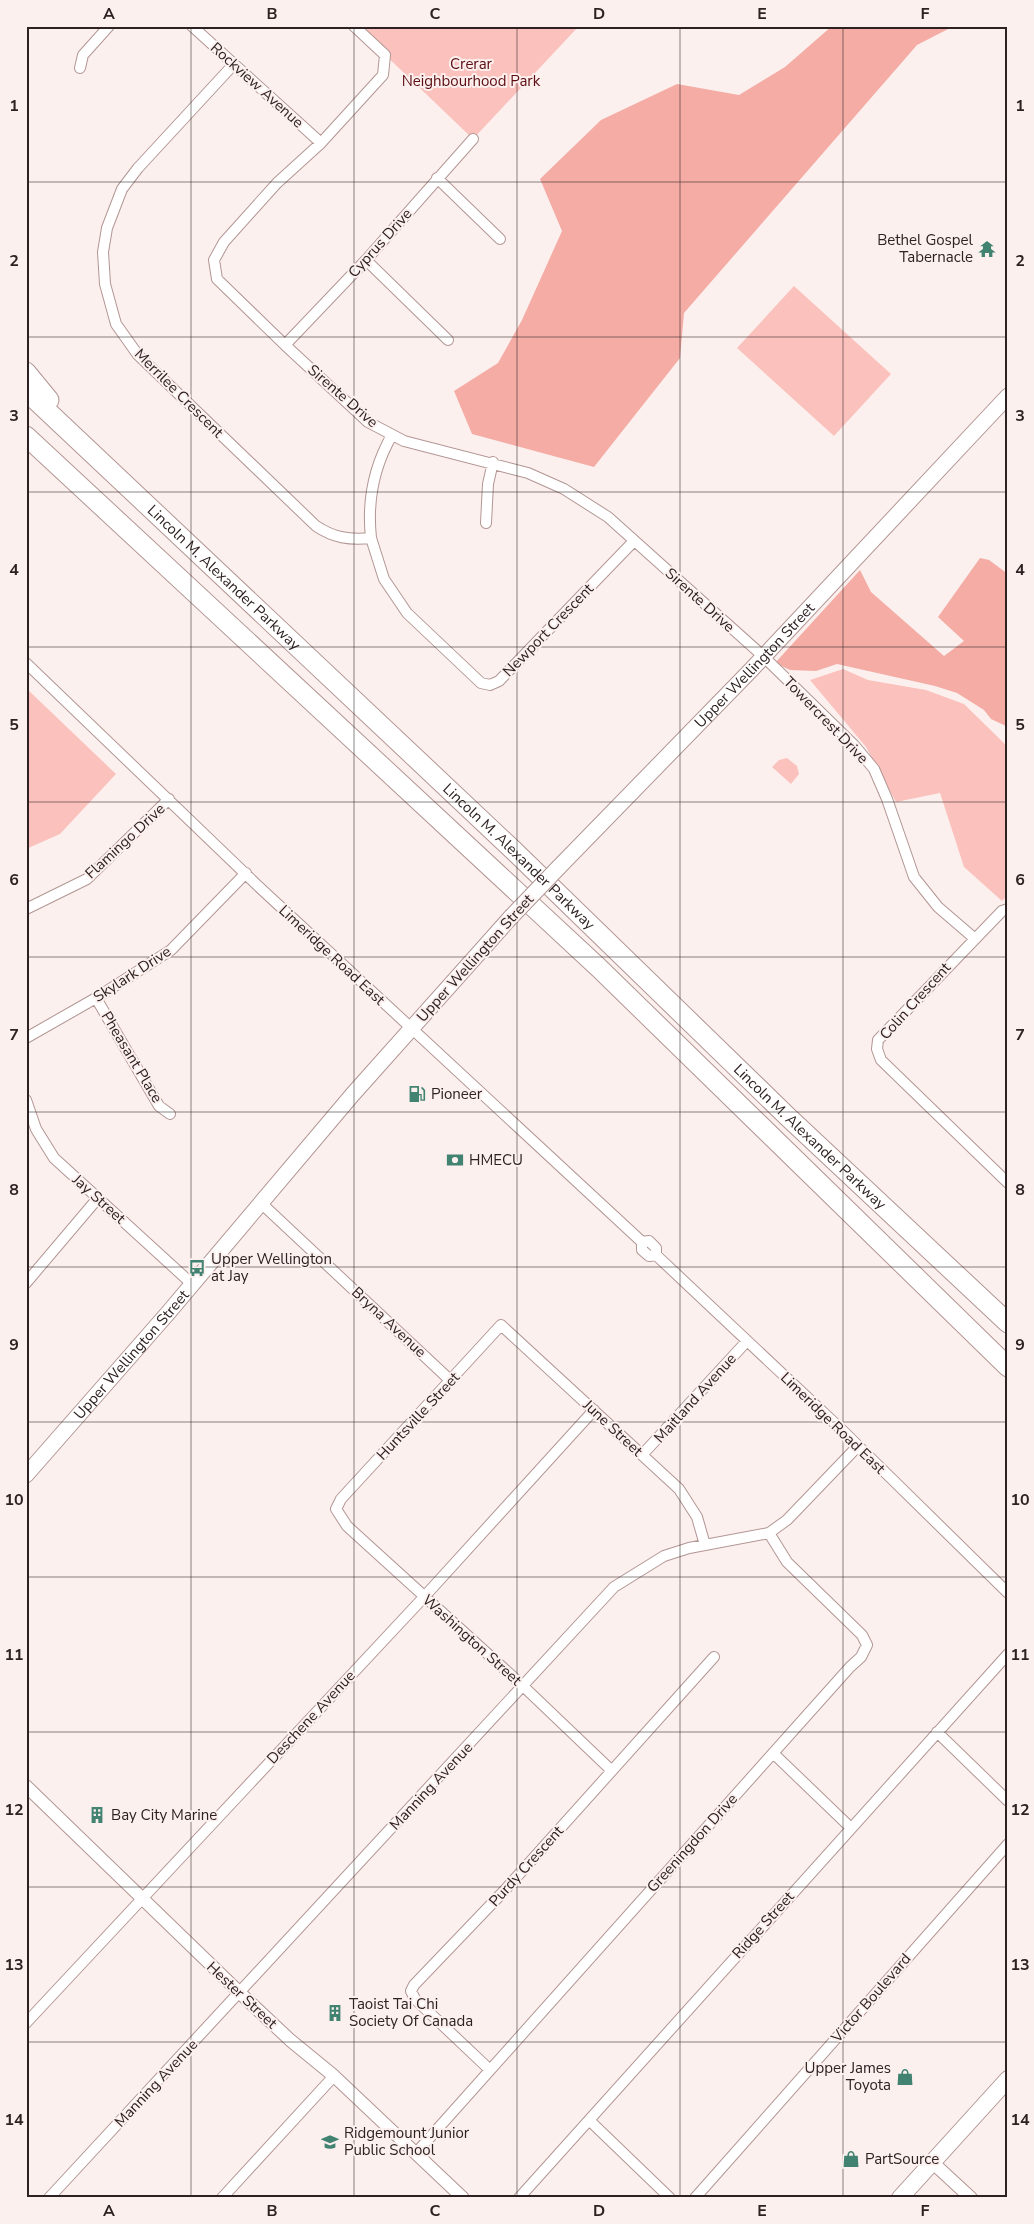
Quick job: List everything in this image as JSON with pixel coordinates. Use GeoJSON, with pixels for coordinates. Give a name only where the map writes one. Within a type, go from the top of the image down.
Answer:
{"type":"FeatureCollection","features":[{"type":"Feature","properties":{"kind":"highway"},"geometry":{"type":"LineString","coordinates":[[26,372],[57,409],[71,435]]}},
{"type":"Feature","properties":{"kind":"highway","name":"Lincoln M. Alexander Parkway"},"geometry":{"type":"LineString","coordinates":[[26,391],[511,848],[788,1118],[1007,1322]]}},
{"type":"Feature","properties":{"kind":"highway","name":"Lincoln M. Alexander Parkway"},"geometry":{"type":"LineString","coordinates":[[26,436],[599,968],[1008,1367]]}},
{"type":"Feature","properties":{"kind":"highway"},"geometry":{"type":"LineString","coordinates":[[26,449],[75,491],[101,507]]}},
{"type":"Feature","properties":{"kind":"main road","name":"Upper Wellington Street"},"geometry":{"type":"LineString","coordinates":[[26,1476],[353,1094],[511,917],[763,656],[1008,396]]}},
{"type":"Feature","properties":{"kind":"main road"},"geometry":{"type":"LineString","coordinates":[[900,2198],[1008,2079]]}},
{"type":"Feature","properties":{"kind":"street"},"geometry":{"type":"LineString","coordinates":[[80,68],[83,55],[109,26]]}},
{"type":"Feature","properties":{"kind":"street","name":"Rockview Avenue"},"geometry":{"type":"LineString","coordinates":[[192,26],[321,144]]}},
{"type":"Feature","properties":{"kind":"street","name":"Sirente Drive"},"geometry":{"type":"LineString","coordinates":[[354,26],[385,56],[383,75],[321,144],[277,183],[224,242],[214,260],[217,279],[284,345],[368,422],[392,435],[422,446],[493,462],[528,473],[564,489],[608,517],[763,656]]}},
{"type":"Feature","properties":{"kind":"street","name":"Merrilee Crescent"},"geometry":{"type":"LineString","coordinates":[[234,64],[138,168],[122,189],[107,228],[103,252],[105,284],[116,324],[138,355],[310,522],[322,531],[338,538],[348,540],[371,539]]}},
{"type":"Feature","properties":{"kind":"street","name":"Cyprus Drive"},"geometry":{"type":"LineString","coordinates":[[284,345],[366,260],[473,139]]}},
{"type":"Feature","properties":{"kind":"street"},"geometry":{"type":"LineString","coordinates":[[437,178],[500,239]]}},
{"type":"Feature","properties":{"kind":"street"},"geometry":{"type":"LineString","coordinates":[[366,260],[448,340]]}},
{"type":"Feature","properties":{"kind":"street","name":"Newport Crescent"},"geometry":{"type":"LineString","coordinates":[[392,435],[380,458],[372,483],[369,508],[371,539],[384,579],[407,613],[481,683],[490,685],[499,681],[634,541]]}},
{"type":"Feature","properties":{"kind":"street"},"geometry":{"type":"LineString","coordinates":[[486,523],[488,484],[493,462]]}},
{"type":"Feature","properties":{"kind":"street","name":"Towercrest Drive"},"geometry":{"type":"LineString","coordinates":[[763,656],[854,745],[874,769],[887,799],[914,877],[938,907],[974,938]]}},
{"type":"Feature","properties":{"kind":"street","name":"Limeridge Road East"},"geometry":{"type":"LineString","coordinates":[[26,662],[246,873],[642,1242],[642,1250],[649,1256],[656,1255],[747,1340],[1008,1593]]}},
{"type":"Feature","properties":{"kind":"street","name":"Flamingo Drive"},"geometry":{"type":"LineString","coordinates":[[26,909],[87,878],[169,798]]}},
{"type":"Feature","properties":{"kind":"street","name":"Skylark Drive"},"geometry":{"type":"LineString","coordinates":[[26,1038],[96,998],[172,950],[246,873]]}},
{"type":"Feature","properties":{"kind":"street","name":"Colin Crescent"},"geometry":{"type":"LineString","coordinates":[[1008,909],[1002,911],[974,938],[884,1033],[878,1040],[877,1049],[881,1060],[1008,1182]]}},
{"type":"Feature","properties":{"kind":"street","name":"Pheasant Place"},"geometry":{"type":"LineString","coordinates":[[96,998],[159,1106],[170,1114]]}},
{"type":"Feature","properties":{"kind":"street","name":"Jay Street"},"geometry":{"type":"LineString","coordinates":[[26,1100],[36,1129],[54,1158],[192,1284]]}},
{"type":"Feature","properties":{"kind":"street"},"geometry":{"type":"LineString","coordinates":[[26,1283],[98,1198]]}},
{"type":"Feature","properties":{"kind":"street","name":"Bryna Avenue"},"geometry":{"type":"LineString","coordinates":[[261,1203],[451,1381]]}},
{"type":"Feature","properties":{"kind":"street","name":"Huntsville Street"},"geometry":{"type":"LineString","coordinates":[[336,1509],[341,1499],[502,1325]]}},
{"type":"Feature","properties":{"kind":"street","name":"June Street"},"geometry":{"type":"LineString","coordinates":[[502,1325],[674,1484],[685,1496],[697,1517],[705,1545]]}},
{"type":"Feature","properties":{"kind":"street","name":"Maitland Avenue"},"geometry":{"type":"LineString","coordinates":[[642,1455],[747,1340]]}},
{"type":"Feature","properties":{"kind":"street","name":"Deschene Avenue"},"geometry":{"type":"LineString","coordinates":[[26,2023],[424,1597],[594,1410]]}},
{"type":"Feature","properties":{"kind":"street","name":"Manning Avenue"},"geometry":{"type":"LineString","coordinates":[[49,2198],[614,1588],[664,1556],[689,1548],[769,1532],[788,1520],[858,1446]]}},
{"type":"Feature","properties":{"kind":"street","name":"Washington Street"},"geometry":{"type":"LineString","coordinates":[[336,1509],[347,1526],[523,1686],[611,1770]]}},
{"type":"Feature","properties":{"kind":"street","name":"Greeningdon Drive"},"geometry":{"type":"LineString","coordinates":[[416,2152],[861,1657],[867,1645],[862,1636],[787,1562],[769,1532]]}},
{"type":"Feature","properties":{"kind":"street","name":"Ridge Street"},"geometry":{"type":"LineString","coordinates":[[519,2198],[1008,1654]]}},
{"type":"Feature","properties":{"kind":"street","name":"Purdy Crescent"},"geometry":{"type":"LineString","coordinates":[[490,2070],[415,1999],[411,1991],[414,1985],[503,1892],[714,1657]]}},
{"type":"Feature","properties":{"kind":"street"},"geometry":{"type":"LineString","coordinates":[[938,1732],[1008,1801]]}},
{"type":"Feature","properties":{"kind":"street"},"geometry":{"type":"LineString","coordinates":[[773,1753],[851,1828]]}},
{"type":"Feature","properties":{"kind":"street","name":"Hester Street"},"geometry":{"type":"LineString","coordinates":[[26,1786],[240,1993],[290,2040],[334,2076],[463,2198]]}},
{"type":"Feature","properties":{"kind":"street","name":"Victor Boulevard"},"geometry":{"type":"LineString","coordinates":[[695,2198],[1008,1844]]}},
{"type":"Feature","properties":{"kind":"street"},"geometry":{"type":"LineString","coordinates":[[222,2198],[334,2076]]}},
{"type":"Feature","properties":{"kind":"street"},"geometry":{"type":"LineString","coordinates":[[589,2120],[670,2198]]}},
{"type":"Feature","properties":{"kind":"street"},"geometry":{"type":"LineString","coordinates":[[932,2162],[971,2198]]}},
{"type":"Feature","properties":{"kind":"green space","name":"Crerar Neighbourhood Park"},"geometry":{"type":"Polygon","coordinates":[[[355,26],[579,26],[473,139],[355,26]]]}},
{"type":"Feature","properties":{"kind":"green space"},"geometry":{"type":"Polygon","coordinates":[[[794,286],[891,374],[834,436],[737,348],[794,286]]]}},
{"type":"Feature","properties":{"kind":"green space"},"geometry":{"type":"Polygon","coordinates":[[[843,669],[868,680],[926,690],[964,704],[1008,747],[1008,895],[1002,901],[964,867],[940,793],[896,802],[866,747],[810,680],[843,669]]]}},
{"type":"Feature","properties":{"kind":"green space"},"geometry":{"type":"Polygon","coordinates":[[[26,688],[116,774],[60,834],[26,849],[26,688]]]}},
{"type":"Feature","properties":{"kind":"green space"},"geometry":{"type":"Polygon","coordinates":[[[787,758],[797,766],[799,774],[791,784],[772,767],[779,760],[787,758]]]}},
{"type":"Feature","properties":{"kind":"shaded area"},"geometry":{"type":"Polygon","coordinates":[[[832,26],[954,26],[917,45],[684,313],[680,358],[594,467],[472,434],[454,391],[498,363],[522,320],[562,231],[540,179],[601,120],[677,84],[739,95],[785,67],[832,26]]]}},
{"type":"Feature","properties":{"kind":"shaded area"},"geometry":{"type":"Polygon","coordinates":[[[980,558],[989,560],[1008,574],[1008,727],[991,719],[984,710],[957,693],[935,686],[837,664],[816,671],[790,670],[775,663],[860,570],[871,592],[944,656],[964,641],[938,617],[980,558]]]}},
{"type":"Feature","properties":{"kind":"place","name":"Bethel Gospel Tabernacle"},"geometry":{"type":"Point","coordinates":[987,249]}},
{"type":"Feature","properties":{"kind":"place","name":"Pioneer"},"geometry":{"type":"Point","coordinates":[417,1094]}},
{"type":"Feature","properties":{"kind":"place","name":"HMECU"},"geometry":{"type":"Point","coordinates":[455,1160]}},
{"type":"Feature","properties":{"kind":"place","name":"Upper Wellington at Jay"},"geometry":{"type":"Point","coordinates":[197,1268]}},
{"type":"Feature","properties":{"kind":"place","name":"Bay City Marine"},"geometry":{"type":"Point","coordinates":[97,1815]}},
{"type":"Feature","properties":{"kind":"place","name":"Taoist Tai Chi Society Of Canada"},"geometry":{"type":"Point","coordinates":[335,2013]}},
{"type":"Feature","properties":{"kind":"place","name":"Upper James Toyota"},"geometry":{"type":"Point","coordinates":[905,2077]}},
{"type":"Feature","properties":{"kind":"place","name":"Ridgemount Junior Public School"},"geometry":{"type":"Point","coordinates":[330,2142]}},
{"type":"Feature","properties":{"kind":"place","name":"PartSource"},"geometry":{"type":"Point","coordinates":[851,2159]}}]}
